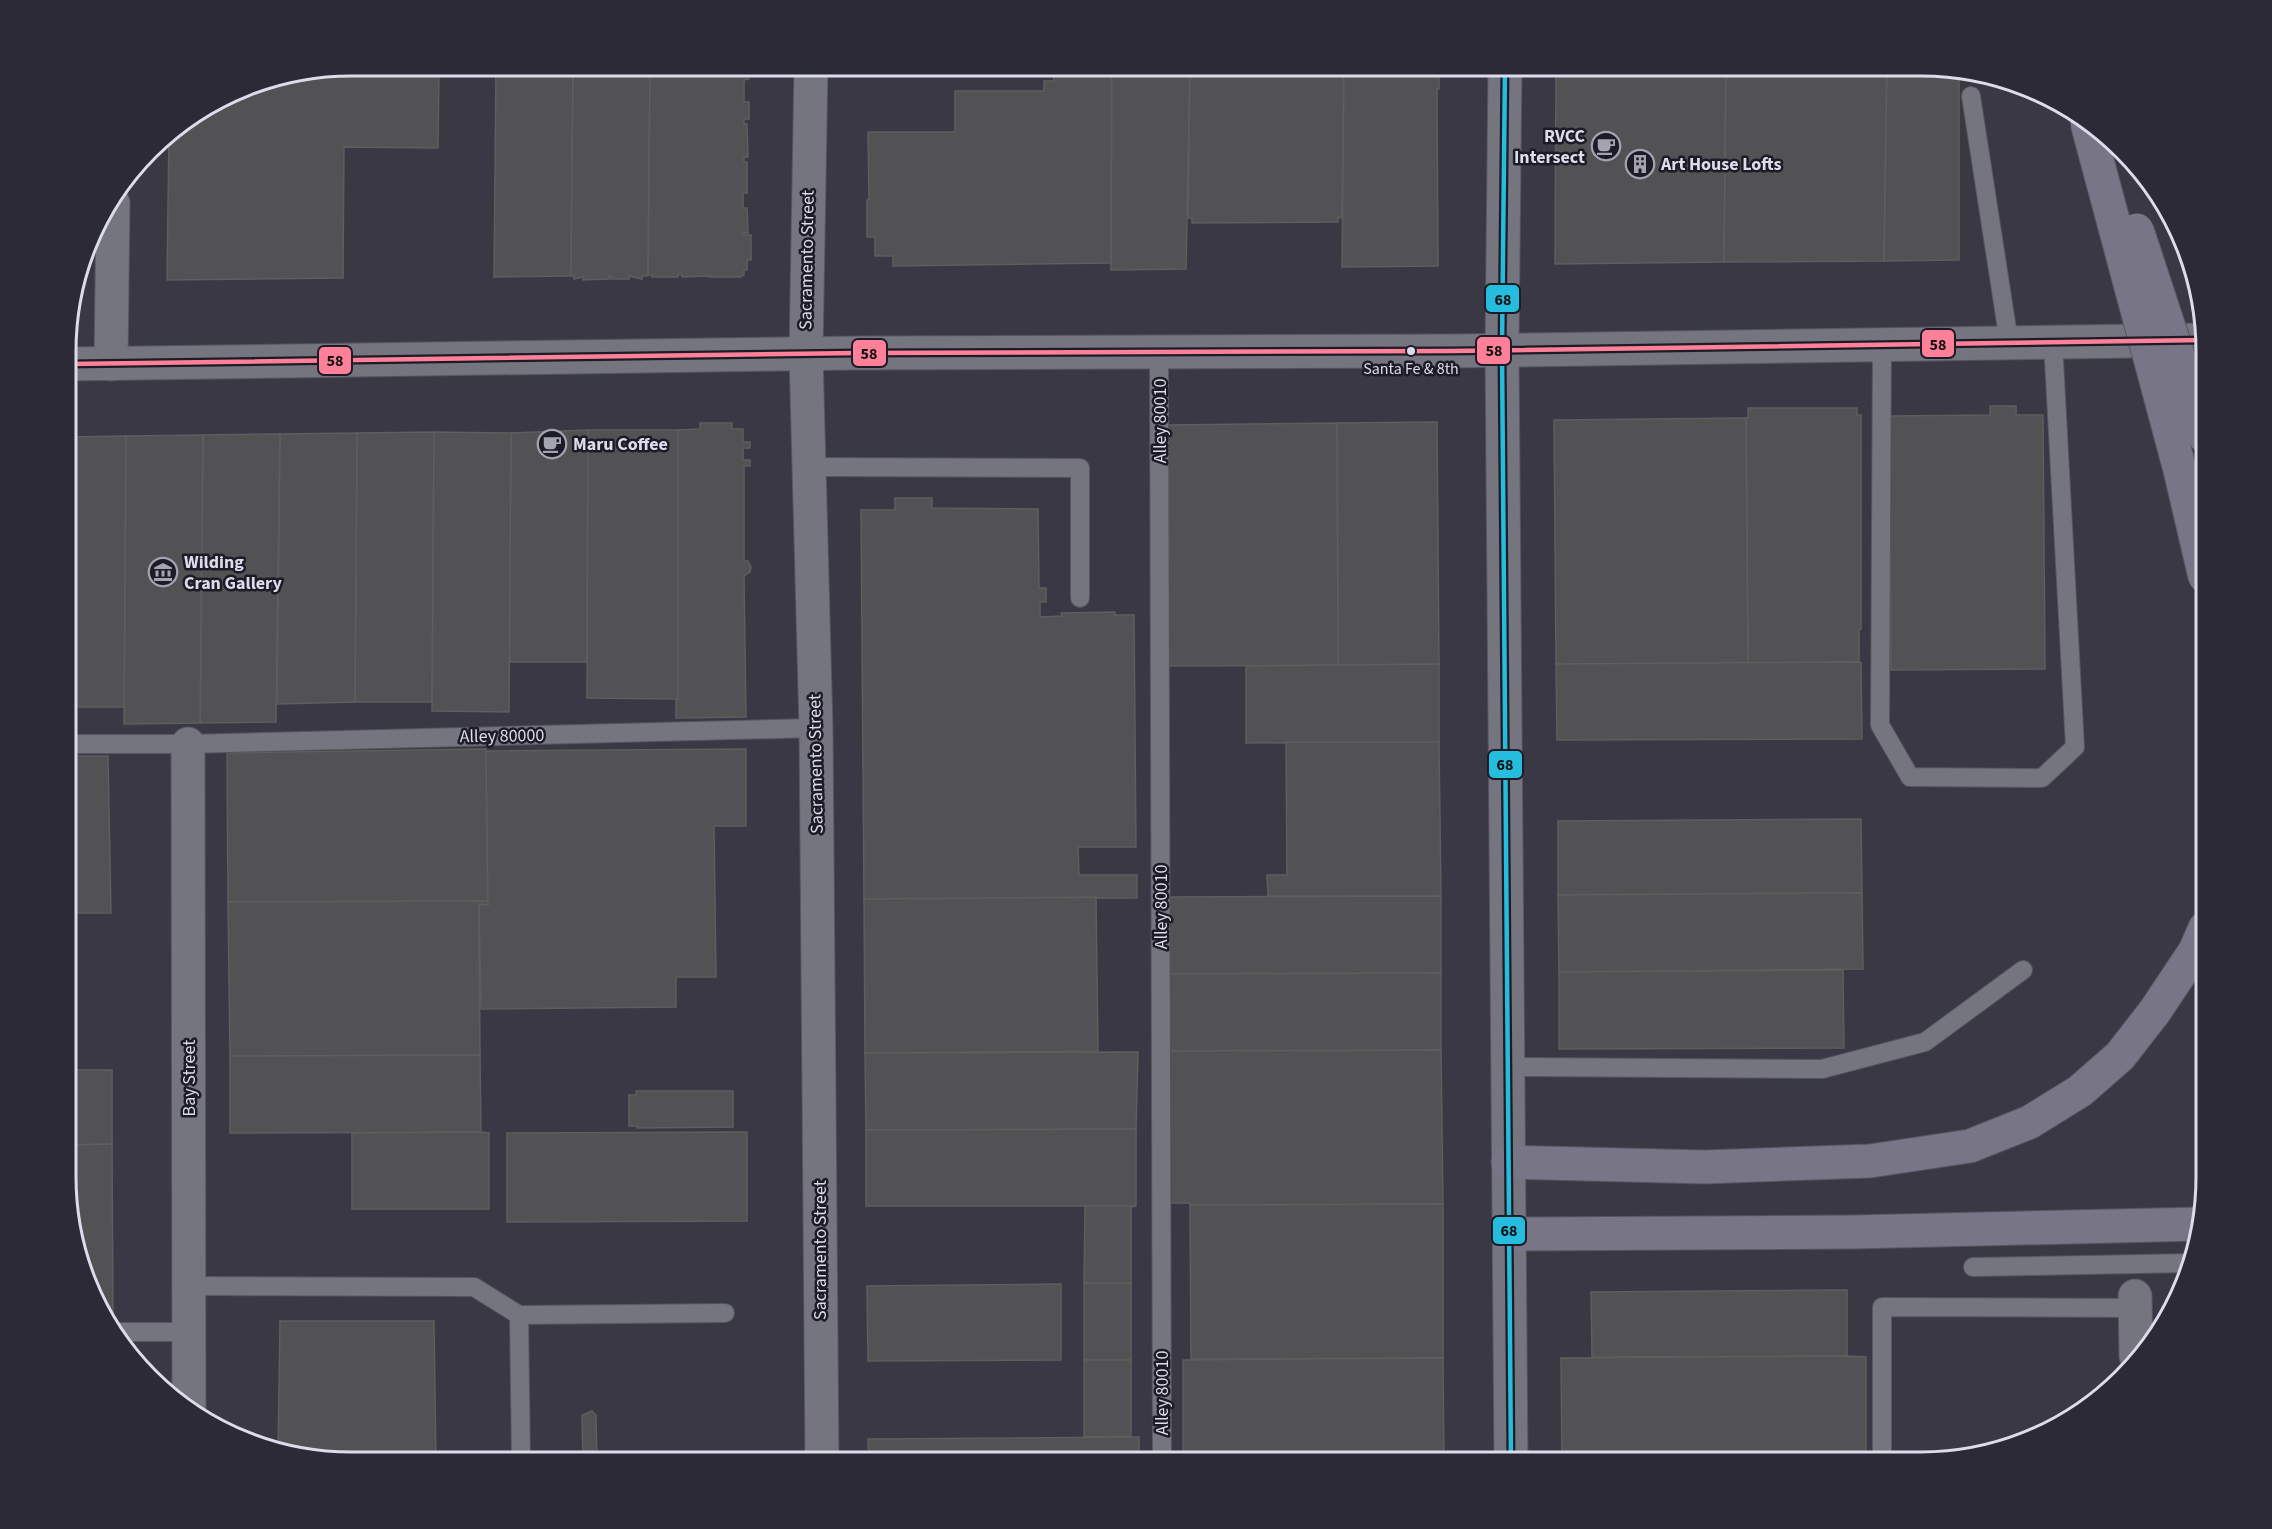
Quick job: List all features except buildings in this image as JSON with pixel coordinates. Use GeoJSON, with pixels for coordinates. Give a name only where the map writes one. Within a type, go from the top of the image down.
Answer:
{"type":"FeatureCollection","features":[{"type":"Feature","properties":{"kind":"highway"},"geometry":{"type":"LineString","coordinates":[[2090,135],[2180,470],[2196,538]]}},
{"type":"Feature","properties":{"kind":"highway"},"geometry":{"type":"LineString","coordinates":[[2112,154],[2196,410]]}},
{"type":"Feature","properties":{"kind":"highway"},"geometry":{"type":"LineString","coordinates":[[1508,1162],[1705,1167],[1870,1161],[1970,1146],[2030,1122],[2080,1091],[2120,1056],[2155,1011],[2196,949]]}},
{"type":"Feature","properties":{"kind":"highway"},"geometry":{"type":"LineString","coordinates":[[1509,1234],[1853,1232],[2191,1224]]}},
{"type":"Feature","properties":{"kind":"street","name":"Sacramento Street"},"geometry":{"type":"LineString","coordinates":[[810,76],[806,354],[816,728],[822,1452]]}},
{"type":"Feature","properties":{"kind":"street"},"geometry":{"type":"LineString","coordinates":[[1504,76],[1502,350],[1511,1452]]}},
{"type":"Feature","properties":{"kind":"street"},"geometry":{"type":"LineString","coordinates":[[111,364],[113,214]]}},
{"type":"Feature","properties":{"kind":"street"},"geometry":{"type":"LineString","coordinates":[[76,364],[806,354],[1502,350],[2195,340]]}},
{"type":"Feature","properties":{"kind":"street","name":"Bay Street"},"geometry":{"type":"LineString","coordinates":[[188,744],[189,1399]]}},
{"type":"Feature","properties":{"kind":"street"},"geometry":{"type":"LineString","coordinates":[[2135,1302],[2136,1349]]}},
{"type":"Feature","properties":{"kind":"lane"},"geometry":{"type":"LineString","coordinates":[[1971,96],[2009,342]]}},
{"type":"Feature","properties":{"kind":"lane"},"geometry":{"type":"LineString","coordinates":[[1882,343],[1880,725],[1910,777],[2042,778],[2075,747],[2053,342]]}},
{"type":"Feature","properties":{"kind":"lane","name":"Alley 80010"},"geometry":{"type":"LineString","coordinates":[[1160,352],[1162,1452]]}},
{"type":"Feature","properties":{"kind":"lane"},"geometry":{"type":"LineString","coordinates":[[809,466],[1080,468],[1080,598]]}},
{"type":"Feature","properties":{"kind":"lane","name":"Alley 80000"},"geometry":{"type":"LineString","coordinates":[[76,744],[188,744],[816,728]]}},
{"type":"Feature","properties":{"kind":"lane"},"geometry":{"type":"LineString","coordinates":[[1507,1067],[1822,1069],[1925,1042],[2023,970]]}},
{"type":"Feature","properties":{"kind":"lane"},"geometry":{"type":"LineString","coordinates":[[1973,1267],[2182,1263]]}},
{"type":"Feature","properties":{"kind":"lane"},"geometry":{"type":"LineString","coordinates":[[189,1286],[474,1287],[519,1315],[725,1313]]}},
{"type":"Feature","properties":{"kind":"lane"},"geometry":{"type":"LineString","coordinates":[[1882,1452],[1882,1307],[2135,1302]]}},
{"type":"Feature","properties":{"kind":"lane"},"geometry":{"type":"LineString","coordinates":[[519,1315],[521,1452]]}},
{"type":"Feature","properties":{"kind":"lane"},"geometry":{"type":"LineString","coordinates":[[124,1332],[189,1332]]}},
{"type":"Feature","properties":{"kind":"transit line","name":"68"},"geometry":{"type":"LineString","coordinates":[[1505,76],[1502,350],[1511,1452]]}},
{"type":"Feature","properties":{"kind":"transit line","name":"58"},"geometry":{"type":"LineString","coordinates":[[76,364],[858,353],[1451,351],[2195,340]]}},
{"type":"Feature","properties":{"kind":"place","name":"RVCC Intersect"},"geometry":{"type":"Point","coordinates":[1606,146]}},
{"type":"Feature","properties":{"kind":"place","name":"Art House Lofts"},"geometry":{"type":"Point","coordinates":[1640,164]}},
{"type":"Feature","properties":{"kind":"place","name":"Santa Fe & 8th"},"geometry":{"type":"Point","coordinates":[1411,351]}},
{"type":"Feature","properties":{"kind":"place","name":"Maru Coffee"},"geometry":{"type":"Point","coordinates":[552,444]}},
{"type":"Feature","properties":{"kind":"place","name":"Wilding Cran Gallery"},"geometry":{"type":"Point","coordinates":[163,572]}}]}
